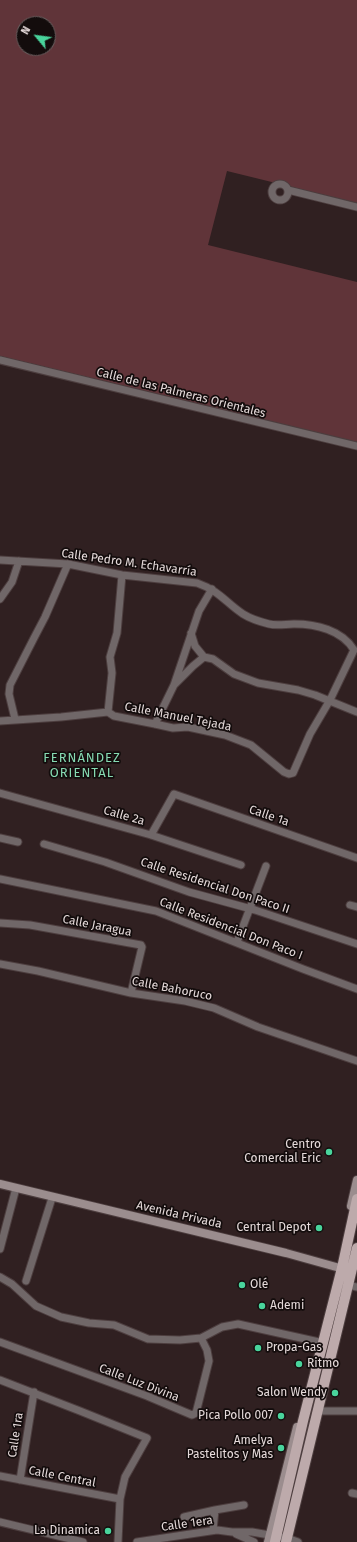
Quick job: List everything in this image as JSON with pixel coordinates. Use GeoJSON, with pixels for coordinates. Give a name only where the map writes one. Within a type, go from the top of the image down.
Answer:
{"type":"FeatureCollection","features":[{"type":"Feature","properties":{"kind":"main road"},"geometry":{"type":"LineString","coordinates":[[272,1539],[303,1421],[357,1200]]}},
{"type":"Feature","properties":{"kind":"main road"},"geometry":{"type":"LineString","coordinates":[[287,1540],[318,1411],[353,1286],[352,1271],[357,1248]]}},
{"type":"Feature","properties":{"kind":"street"},"geometry":{"type":"LineString","coordinates":[[288,190],[357,206]]}},
{"type":"Feature","properties":{"kind":"street","name":"Calle de las Palmeras Orientales"},"geometry":{"type":"LineString","coordinates":[[0,360],[357,446]]}},
{"type":"Feature","properties":{"kind":"street","name":"Calle Pedro M. Echavarría"},"geometry":{"type":"LineString","coordinates":[[0,560],[68,564],[122,576],[197,583],[212,589],[243,614],[257,620],[271,625],[308,625],[319,627],[342,637],[355,649]]}},
{"type":"Feature","properties":{"kind":"street"},"geometry":{"type":"LineString","coordinates":[[0,599],[12,582],[19,561]]}},
{"type":"Feature","properties":{"kind":"street"},"geometry":{"type":"LineString","coordinates":[[15,719],[9,694],[10,685],[45,618],[68,564]]}},
{"type":"Feature","properties":{"kind":"street"},"geometry":{"type":"LineString","coordinates":[[108,712],[112,673],[110,657],[117,633],[122,576]]}},
{"type":"Feature","properties":{"kind":"street"},"geometry":{"type":"LineString","coordinates":[[155,724],[174,685],[199,611],[212,589]]}},
{"type":"Feature","properties":{"kind":"street"},"geometry":{"type":"LineString","coordinates":[[191,632],[195,646],[204,657],[213,659],[234,674],[258,683],[298,690],[330,700],[357,712]]}},
{"type":"Feature","properties":{"kind":"street"},"geometry":{"type":"LineString","coordinates":[[330,700],[355,649]]}},
{"type":"Feature","properties":{"kind":"street"},"geometry":{"type":"LineString","coordinates":[[174,685],[204,657]]}},
{"type":"Feature","properties":{"kind":"street","name":"Calle Manuel Tejada"},"geometry":{"type":"LineString","coordinates":[[0,721],[108,712],[114,716],[174,728],[188,727],[225,735],[251,745],[284,772],[289,774],[293,773],[310,734],[330,700]]}},
{"type":"Feature","properties":{"kind":"street","name":"Calle 2a"},"geometry":{"type":"LineString","coordinates":[[0,793],[151,835],[241,865]]}},
{"type":"Feature","properties":{"kind":"street","name":"Calle 1a"},"geometry":{"type":"LineString","coordinates":[[151,835],[174,794],[357,858]]}},
{"type":"Feature","properties":{"kind":"street"},"geometry":{"type":"LineString","coordinates":[[0,838],[18,842]]}},
{"type":"Feature","properties":{"kind":"street","name":"Calle Residencial Don Paco II"},"geometry":{"type":"LineString","coordinates":[[44,844],[105,862],[189,892],[249,909],[357,944]]}},
{"type":"Feature","properties":{"kind":"street"},"geometry":{"type":"LineString","coordinates":[[237,942],[266,866]]}},
{"type":"Feature","properties":{"kind":"street","name":"Calle Residencial Don Paco I"},"geometry":{"type":"LineString","coordinates":[[0,879],[156,911],[303,969],[357,988]]}},
{"type":"Feature","properties":{"kind":"street","name":"Calle Jaragua"},"geometry":{"type":"LineString","coordinates":[[0,923],[30,924],[141,945],[142,947],[131,992]]}},
{"type":"Feature","properties":{"kind":"street","name":"Calle Bahoruco"},"geometry":{"type":"LineString","coordinates":[[0,964],[214,1008],[258,1027],[357,1061]]}},
{"type":"Feature","properties":{"kind":"street"},"geometry":{"type":"LineString","coordinates":[[272,1539],[319,1342],[340,1268],[357,1180]]}},
{"type":"Feature","properties":{"kind":"street","name":"Avenida Privada"},"geometry":{"type":"LineString","coordinates":[[0,1184],[52,1198],[168,1224],[352,1271]]}},
{"type":"Feature","properties":{"kind":"street"},"geometry":{"type":"LineString","coordinates":[[0,1249],[16,1188]]}},
{"type":"Feature","properties":{"kind":"street"},"geometry":{"type":"LineString","coordinates":[[26,1281],[52,1198]]}},
{"type":"Feature","properties":{"kind":"street"},"geometry":{"type":"LineString","coordinates":[[0,1277],[12,1284],[36,1306],[61,1317],[89,1323],[114,1325],[148,1338],[180,1340],[201,1338],[222,1327],[238,1324],[319,1342]]}},
{"type":"Feature","properties":{"kind":"street","name":"Calle Luz Divina"},"geometry":{"type":"LineString","coordinates":[[0,1342],[152,1398],[192,1416],[196,1413],[209,1361],[207,1350],[201,1338]]}},
{"type":"Feature","properties":{"kind":"street"},"geometry":{"type":"LineString","coordinates":[[0,1380],[34,1392],[147,1438],[126,1477],[120,1499],[118,1542]]}},
{"type":"Feature","properties":{"kind":"street","name":"Calle 1ra"},"geometry":{"type":"LineString","coordinates":[[20,1480],[34,1392]]}},
{"type":"Feature","properties":{"kind":"street"},"geometry":{"type":"LineString","coordinates":[[318,1411],[357,1411]]}},
{"type":"Feature","properties":{"kind":"street","name":"Calle Central"},"geometry":{"type":"LineString","coordinates":[[0,1476],[120,1499]]}},
{"type":"Feature","properties":{"kind":"street"},"geometry":{"type":"LineString","coordinates":[[184,1518],[215,1510],[244,1505]]}},
{"type":"Feature","properties":{"kind":"street"},"geometry":{"type":"LineString","coordinates":[[213,1530],[215,1510]]}},
{"type":"Feature","properties":{"kind":"street"},"geometry":{"type":"LineString","coordinates":[[0,1522],[68,1537],[79,1542]]}},
{"type":"Feature","properties":{"kind":"street","name":"Calle 1era"},"geometry":{"type":"LineString","coordinates":[[136,1542],[213,1530],[252,1532],[272,1539],[298,1542]]}},
{"type":"Feature","properties":{"kind":"street"},"geometry":{"type":"LineString","coordinates":[[232,1532],[254,1542]]}},
{"type":"Feature","properties":{"kind":"shaded area"},"geometry":{"type":"Polygon","coordinates":[[[0,0],[357,0],[357,203],[227,171],[208,245],[357,282],[357,442],[0,356],[0,0]]]}},
{"type":"Feature","properties":{"kind":"place","name":"Centro Comercial Eric"},"geometry":{"type":"Point","coordinates":[329,1152]}},
{"type":"Feature","properties":{"kind":"place","name":"Central Depot"},"geometry":{"type":"Point","coordinates":[319,1228]}},
{"type":"Feature","properties":{"kind":"place","name":"Olé"},"geometry":{"type":"Point","coordinates":[242,1285]}},
{"type":"Feature","properties":{"kind":"place","name":"Ademi"},"geometry":{"type":"Point","coordinates":[262,1306]}},
{"type":"Feature","properties":{"kind":"place","name":"Propa-Gas"},"geometry":{"type":"Point","coordinates":[258,1348]}},
{"type":"Feature","properties":{"kind":"place","name":"Ritmo"},"geometry":{"type":"Point","coordinates":[299,1364]}},
{"type":"Feature","properties":{"kind":"place","name":"Salon Wendy"},"geometry":{"type":"Point","coordinates":[335,1393]}},
{"type":"Feature","properties":{"kind":"place","name":"Pica Pollo 007"},"geometry":{"type":"Point","coordinates":[281,1416]}},
{"type":"Feature","properties":{"kind":"place","name":"Amelya Pastelitos y Mas"},"geometry":{"type":"Point","coordinates":[281,1448]}},
{"type":"Feature","properties":{"kind":"place","name":"La Dinamica"},"geometry":{"type":"Point","coordinates":[108,1531]}},
{"type":"Feature","properties":{"kind":"district","name":"FERNÁNDEZ ORIENTAL"},"geometry":{"type":"Point","coordinates":[82,766]}}]}
